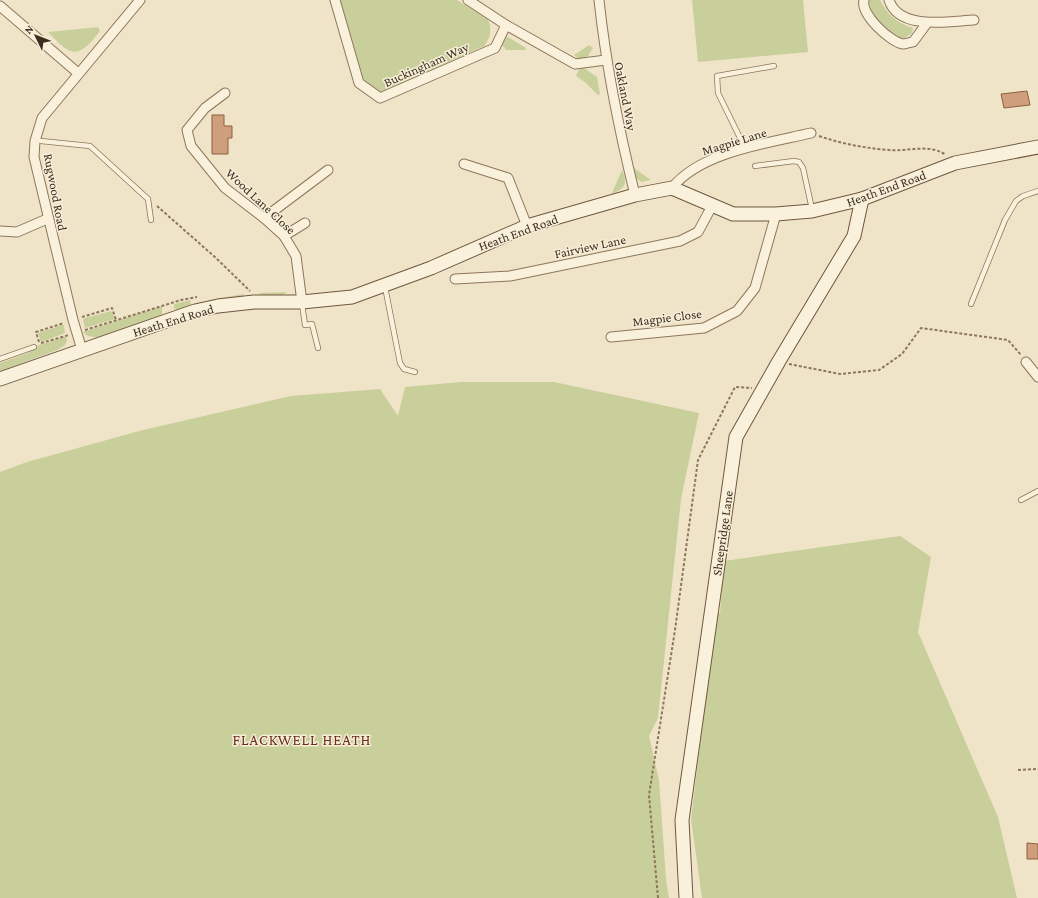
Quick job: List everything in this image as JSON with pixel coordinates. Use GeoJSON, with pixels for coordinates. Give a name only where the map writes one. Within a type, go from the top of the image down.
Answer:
{"type":"FeatureCollection","features":[{"type":"Feature","properties":{"kind":"street","name":"Rugwood Road"},"geometry":{"type":"LineString","coordinates":[[82,350],[76,332],[48,219],[34,156],[35,141],[42,118],[140,0]]}},
{"type":"Feature","properties":{"kind":"street","name":"Buckingham Way"},"geometry":{"type":"LineString","coordinates":[[335,0],[359,82],[380,98],[495,48],[506,25]]}},
{"type":"Feature","properties":{"kind":"street"},"geometry":{"type":"LineString","coordinates":[[468,0],[506,25],[575,64],[606,60]]}},
{"type":"Feature","properties":{"kind":"street","name":"Oakland Way"},"geometry":{"type":"LineString","coordinates":[[599,0],[606,60],[622,141],[636,195]]}},
{"type":"Feature","properties":{"kind":"street"},"geometry":{"type":"LineString","coordinates":[[864,0],[866,12],[876,25],[892,39],[903,44],[912,42],[928,22]]}},
{"type":"Feature","properties":{"kind":"street"},"geometry":{"type":"LineString","coordinates":[[889,0],[890,4],[905,18],[915,21],[928,22],[974,20]]}},
{"type":"Feature","properties":{"kind":"street"},"geometry":{"type":"LineString","coordinates":[[0,6],[78,73]]}},
{"type":"Feature","properties":{"kind":"street","name":"Wood Lane Close"},"geometry":{"type":"LineString","coordinates":[[225,93],[205,108],[187,130],[191,146],[225,188],[264,218],[284,236],[296,256],[302,302]]}},
{"type":"Feature","properties":{"kind":"street","name":"Magpie Lane"},"geometry":{"type":"LineString","coordinates":[[672,188],[681,177],[701,164],[745,149],[811,133]]}},
{"type":"Feature","properties":{"kind":"street","name":"Heath End Road"},"geometry":{"type":"LineString","coordinates":[[0,379],[195,311],[218,306],[254,302],[302,302],[352,297],[385,286],[527,226],[636,195],[672,188],[733,214],[776,214],[812,211],[862,199],[955,163],[1038,146]]}},
{"type":"Feature","properties":{"kind":"street"},"geometry":{"type":"LineString","coordinates":[[464,164],[508,178],[527,226]]}},
{"type":"Feature","properties":{"kind":"street"},"geometry":{"type":"LineString","coordinates":[[264,218],[328,170]]}},
{"type":"Feature","properties":{"kind":"street","name":"Sheepridge Lane"},"geometry":{"type":"LineString","coordinates":[[686,898],[682,820],[736,436],[778,361],[854,236],[862,199]]}},
{"type":"Feature","properties":{"kind":"street","name":"Fairview Lane"},"geometry":{"type":"LineString","coordinates":[[456,279],[510,276],[680,241],[698,232],[712,206]]}},
{"type":"Feature","properties":{"kind":"street","name":"Magpie Close"},"geometry":{"type":"LineString","coordinates":[[611,337],[704,328],[736,311],[755,288],[776,214]]}},
{"type":"Feature","properties":{"kind":"street"},"geometry":{"type":"LineString","coordinates":[[0,231],[17,232],[48,219]]}},
{"type":"Feature","properties":{"kind":"street"},"geometry":{"type":"LineString","coordinates":[[284,236],[305,223]]}},
{"type":"Feature","properties":{"kind":"street"},"geometry":{"type":"LineString","coordinates":[[1026,362],[1038,377]]}},
{"type":"Feature","properties":{"kind":"lane"},"geometry":{"type":"LineString","coordinates":[[745,149],[718,93],[717,76],[774,66]]}},
{"type":"Feature","properties":{"kind":"lane"},"geometry":{"type":"LineString","coordinates":[[41,141],[90,146],[148,199],[151,220]]}},
{"type":"Feature","properties":{"kind":"lane"},"geometry":{"type":"LineString","coordinates":[[756,166],[794,161],[799,162],[803,168],[812,211]]}},
{"type":"Feature","properties":{"kind":"lane"},"geometry":{"type":"LineString","coordinates":[[971,304],[1006,220],[1016,201],[1023,196],[1038,191]]}},
{"type":"Feature","properties":{"kind":"lane"},"geometry":{"type":"LineString","coordinates":[[385,286],[400,364],[404,369],[415,372]]}},
{"type":"Feature","properties":{"kind":"lane"},"geometry":{"type":"LineString","coordinates":[[302,302],[305,325],[312,324],[318,348]]}},
{"type":"Feature","properties":{"kind":"lane"},"geometry":{"type":"LineString","coordinates":[[0,359],[34,347]]}},
{"type":"Feature","properties":{"kind":"lane"},"geometry":{"type":"LineString","coordinates":[[1021,500],[1038,491]]}},
{"type":"Feature","properties":{"kind":"path"},"geometry":{"type":"LineString","coordinates":[[811,133],[848,145],[891,151],[927,149],[944,154]]}},
{"type":"Feature","properties":{"kind":"path"},"geometry":{"type":"LineString","coordinates":[[148,199],[216,258],[250,290],[242,292]]}},
{"type":"Feature","properties":{"kind":"path"},"geometry":{"type":"LineString","coordinates":[[40,344],[181,300],[198,297]]}},
{"type":"Feature","properties":{"kind":"path"},"geometry":{"type":"LineString","coordinates":[[778,361],[799,368],[840,374],[878,370],[902,354],[921,328],[1008,340],[1026,362]]}},
{"type":"Feature","properties":{"kind":"path"},"geometry":{"type":"LineString","coordinates":[[658,898],[649,795],[675,630],[698,460],[735,387],[763,388]]}},
{"type":"Feature","properties":{"kind":"path"},"geometry":{"type":"LineString","coordinates":[[1018,770],[1038,769]]}},
{"type":"Feature","properties":{"kind":"green space"},"geometry":{"type":"Polygon","coordinates":[[[337,0],[457,0],[488,19],[490,33],[484,46],[385,91],[375,93],[365,87],[337,0]]]}},
{"type":"Feature","properties":{"kind":"green space"},"geometry":{"type":"Polygon","coordinates":[[[692,0],[803,0],[808,52],[698,62],[692,0]]]}},
{"type":"Feature","properties":{"kind":"green space"},"geometry":{"type":"Polygon","coordinates":[[[869,0],[880,0],[886,10],[894,18],[902,24],[913,28],[912,33],[903,39],[886,30],[876,19],[869,0]]]}},
{"type":"Feature","properties":{"kind":"green space"},"geometry":{"type":"Polygon","coordinates":[[[98,27],[100,31],[86,47],[75,52],[63,47],[48,32],[98,27]]]}},
{"type":"Feature","properties":{"kind":"green space"},"geometry":{"type":"Polygon","coordinates":[[[508,37],[526,48],[525,50],[506,50],[499,41],[508,37]]]}},
{"type":"Feature","properties":{"kind":"green space"},"geometry":{"type":"Polygon","coordinates":[[[589,45],[593,48],[588,56],[579,60],[574,55],[589,45]]]}},
{"type":"Feature","properties":{"kind":"green space"},"geometry":{"type":"Polygon","coordinates":[[[584,68],[597,77],[600,94],[598,95],[586,83],[576,76],[579,69],[584,68]]]}},
{"type":"Feature","properties":{"kind":"green space"},"geometry":{"type":"Polygon","coordinates":[[[632,168],[651,180],[641,182],[636,178],[632,168]]]}},
{"type":"Feature","properties":{"kind":"green space"},"geometry":{"type":"Polygon","coordinates":[[[622,170],[625,178],[624,185],[620,190],[612,193],[622,170]]]}},
{"type":"Feature","properties":{"kind":"green space"},"geometry":{"type":"Polygon","coordinates":[[[287,292],[277,297],[265,296],[258,293],[287,292]]]}},
{"type":"Feature","properties":{"kind":"green space"},"geometry":{"type":"Polygon","coordinates":[[[243,294],[244,297],[202,305],[210,300],[243,294]]]}},
{"type":"Feature","properties":{"kind":"green space"},"geometry":{"type":"Polygon","coordinates":[[[190,300],[191,306],[178,311],[174,308],[174,304],[190,300]]]}},
{"type":"Feature","properties":{"kind":"green space"},"geometry":{"type":"Polygon","coordinates":[[[162,306],[162,316],[99,338],[88,336],[83,332],[162,306]]]}},
{"type":"Feature","properties":{"kind":"green space"},"geometry":{"type":"Polygon","coordinates":[[[111,311],[115,319],[85,328],[83,320],[85,318],[111,311]]]}},
{"type":"Feature","properties":{"kind":"green space"},"geometry":{"type":"Polygon","coordinates":[[[64,325],[65,333],[41,342],[38,333],[64,325]]]}},
{"type":"Feature","properties":{"kind":"green space"},"geometry":{"type":"Polygon","coordinates":[[[66,337],[67,341],[65,345],[57,350],[0,371],[0,363],[28,353],[39,345],[66,337]]]}},
{"type":"Feature","properties":{"kind":"green space"},"geometry":{"type":"Polygon","coordinates":[[[461,382],[554,382],[699,413],[681,499],[658,718],[649,736],[659,780],[666,879],[669,898],[0,898],[0,472],[27,462],[143,430],[291,396],[380,389],[398,416],[405,387],[461,382]]]}},
{"type":"Feature","properties":{"kind":"green space"},"geometry":{"type":"Polygon","coordinates":[[[900,536],[931,557],[918,632],[998,817],[1017,898],[702,898],[691,819],[716,612],[720,613],[724,561],[900,536]]]}},
{"type":"Feature","properties":{"kind":"building"},"geometry":{"type":"Polygon","coordinates":[[[1027,91],[1030,105],[1004,108],[1001,94],[1027,91]]]}},
{"type":"Feature","properties":{"kind":"building"},"geometry":{"type":"Polygon","coordinates":[[[212,115],[224,115],[224,126],[232,126],[232,138],[228,138],[228,154],[212,154],[212,115]]]}},
{"type":"Feature","properties":{"kind":"building"},"geometry":{"type":"Polygon","coordinates":[[[1027,843],[1038,844],[1038,859],[1027,859],[1027,843]]]}},
{"type":"Feature","properties":{"kind":"district","name":"FLACKWELL HEATH"},"geometry":{"type":"Point","coordinates":[302,740]}}]}
